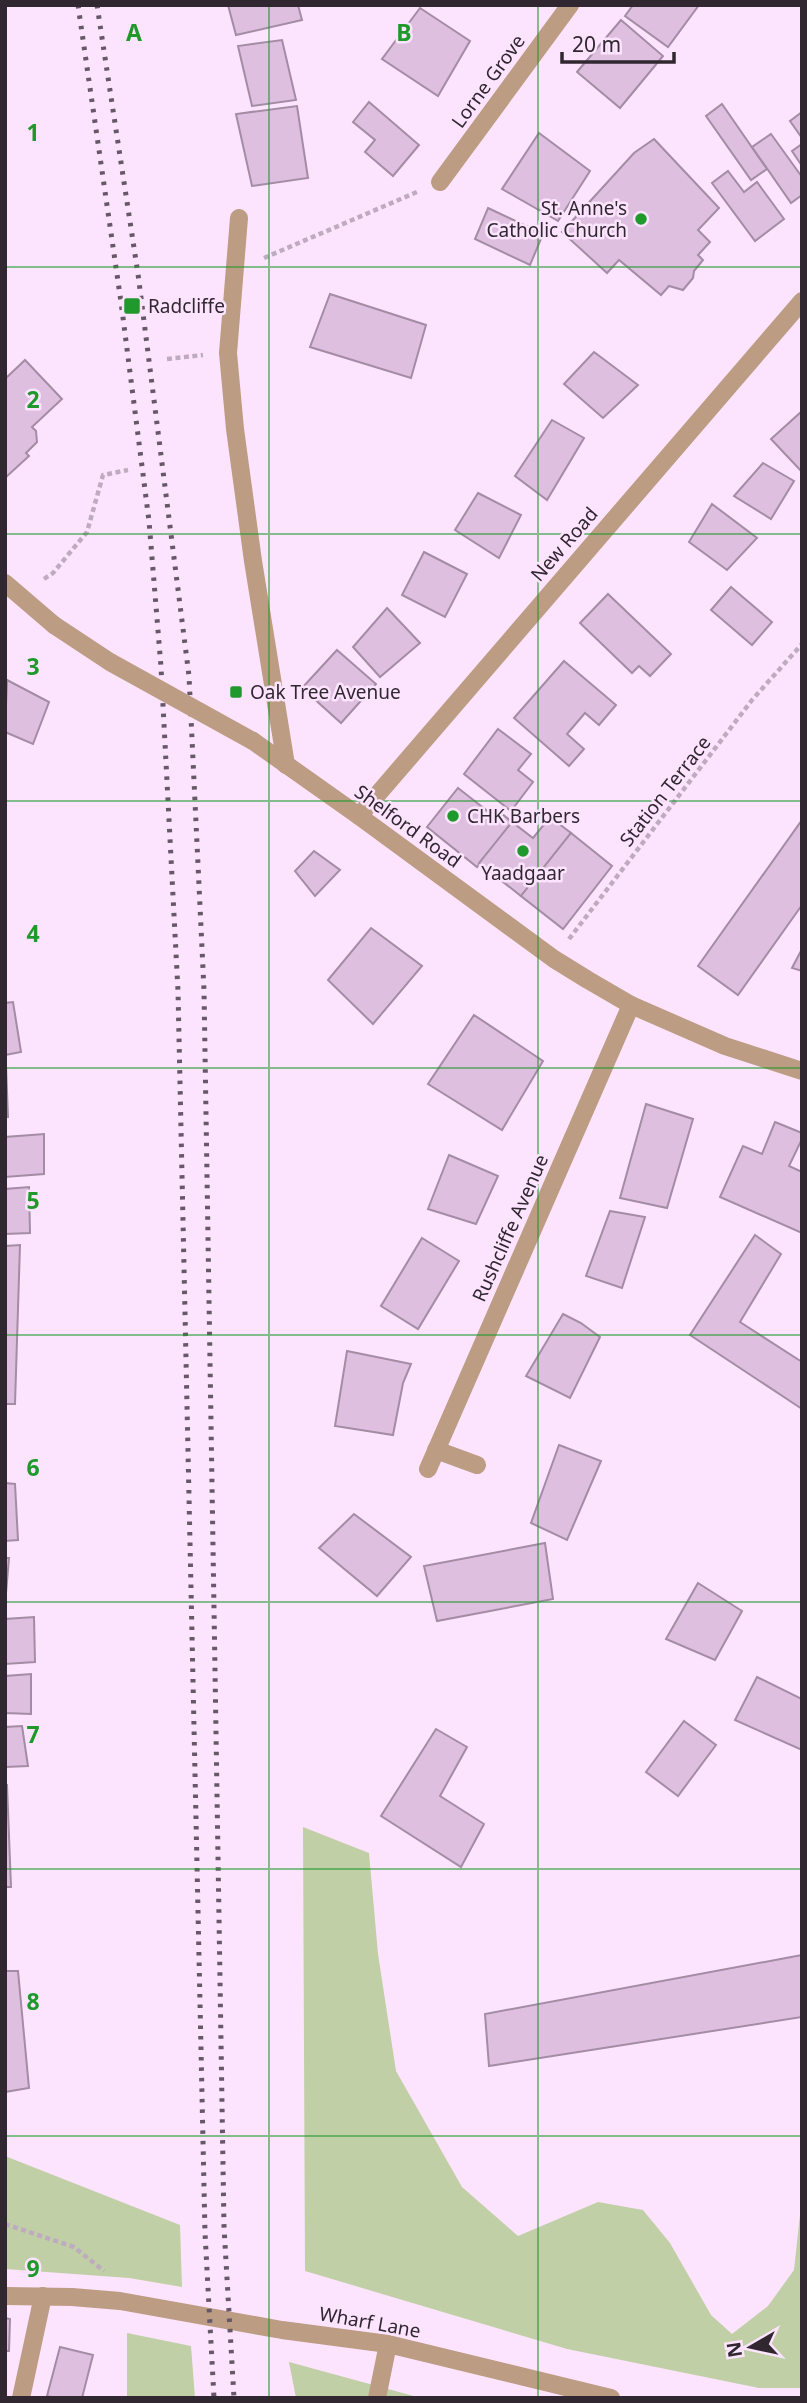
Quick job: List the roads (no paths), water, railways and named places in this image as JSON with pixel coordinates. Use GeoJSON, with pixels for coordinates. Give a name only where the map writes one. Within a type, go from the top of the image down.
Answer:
{"type":"FeatureCollection","features":[{"type":"Feature","properties":{"kind":"street","name":"Lorne Grove"},"geometry":{"type":"LineString","coordinates":[[440,182],[570,5]]}},
{"type":"Feature","properties":{"kind":"street"},"geometry":{"type":"LineString","coordinates":[[239,218],[228,353],[235,429],[253,561],[286,765]]}},
{"type":"Feature","properties":{"kind":"street","name":"New Road"},"geometry":{"type":"LineString","coordinates":[[359,816],[802,301]]}},
{"type":"Feature","properties":{"kind":"street","name":"Shelford Road"},"geometry":{"type":"LineString","coordinates":[[5,583],[54,625],[110,662],[253,741],[554,959],[631,1005],[726,1046],[802,1071]]}},
{"type":"Feature","properties":{"kind":"street","name":"Rushcliffe Avenue"},"geometry":{"type":"LineString","coordinates":[[429,1469],[631,1005]]}},
{"type":"Feature","properties":{"kind":"street"},"geometry":{"type":"LineString","coordinates":[[436,1450],[477,1465]]}},
{"type":"Feature","properties":{"kind":"street","name":"Wharf Lane"},"geometry":{"type":"LineString","coordinates":[[5,2296],[120,2301],[282,2330],[388,2344],[611,2398]]}},
{"type":"Feature","properties":{"kind":"street"},"geometry":{"type":"LineString","coordinates":[[21,2398],[43,2296]]}},
{"type":"Feature","properties":{"kind":"street"},"geometry":{"type":"LineString","coordinates":[[377,2398],[388,2344]]}},
{"type":"Feature","properties":{"kind":"railway"},"geometry":{"type":"LineString","coordinates":[[78,5],[121,302],[149,521],[161,667],[178,991],[205,2233],[214,2398]]}},
{"type":"Feature","properties":{"kind":"railway"},"geometry":{"type":"LineString","coordinates":[[97,5],[138,274],[189,676],[204,990],[224,2227],[234,2398]]}},
{"type":"Feature","properties":{"kind":"place","name":"St. Anne's Catholic Church"},"geometry":{"type":"Point","coordinates":[641,219]}},
{"type":"Feature","properties":{"kind":"place","name":"Radcliffe"},"geometry":{"type":"Point","coordinates":[132,306]}},
{"type":"Feature","properties":{"kind":"place","name":"Oak Tree Avenue"},"geometry":{"type":"Point","coordinates":[236,692]}},
{"type":"Feature","properties":{"kind":"place","name":"CHK Barbers"},"geometry":{"type":"Point","coordinates":[453,816]}},
{"type":"Feature","properties":{"kind":"place","name":"Yaadgaar"},"geometry":{"type":"Point","coordinates":[523,851]}}]}
